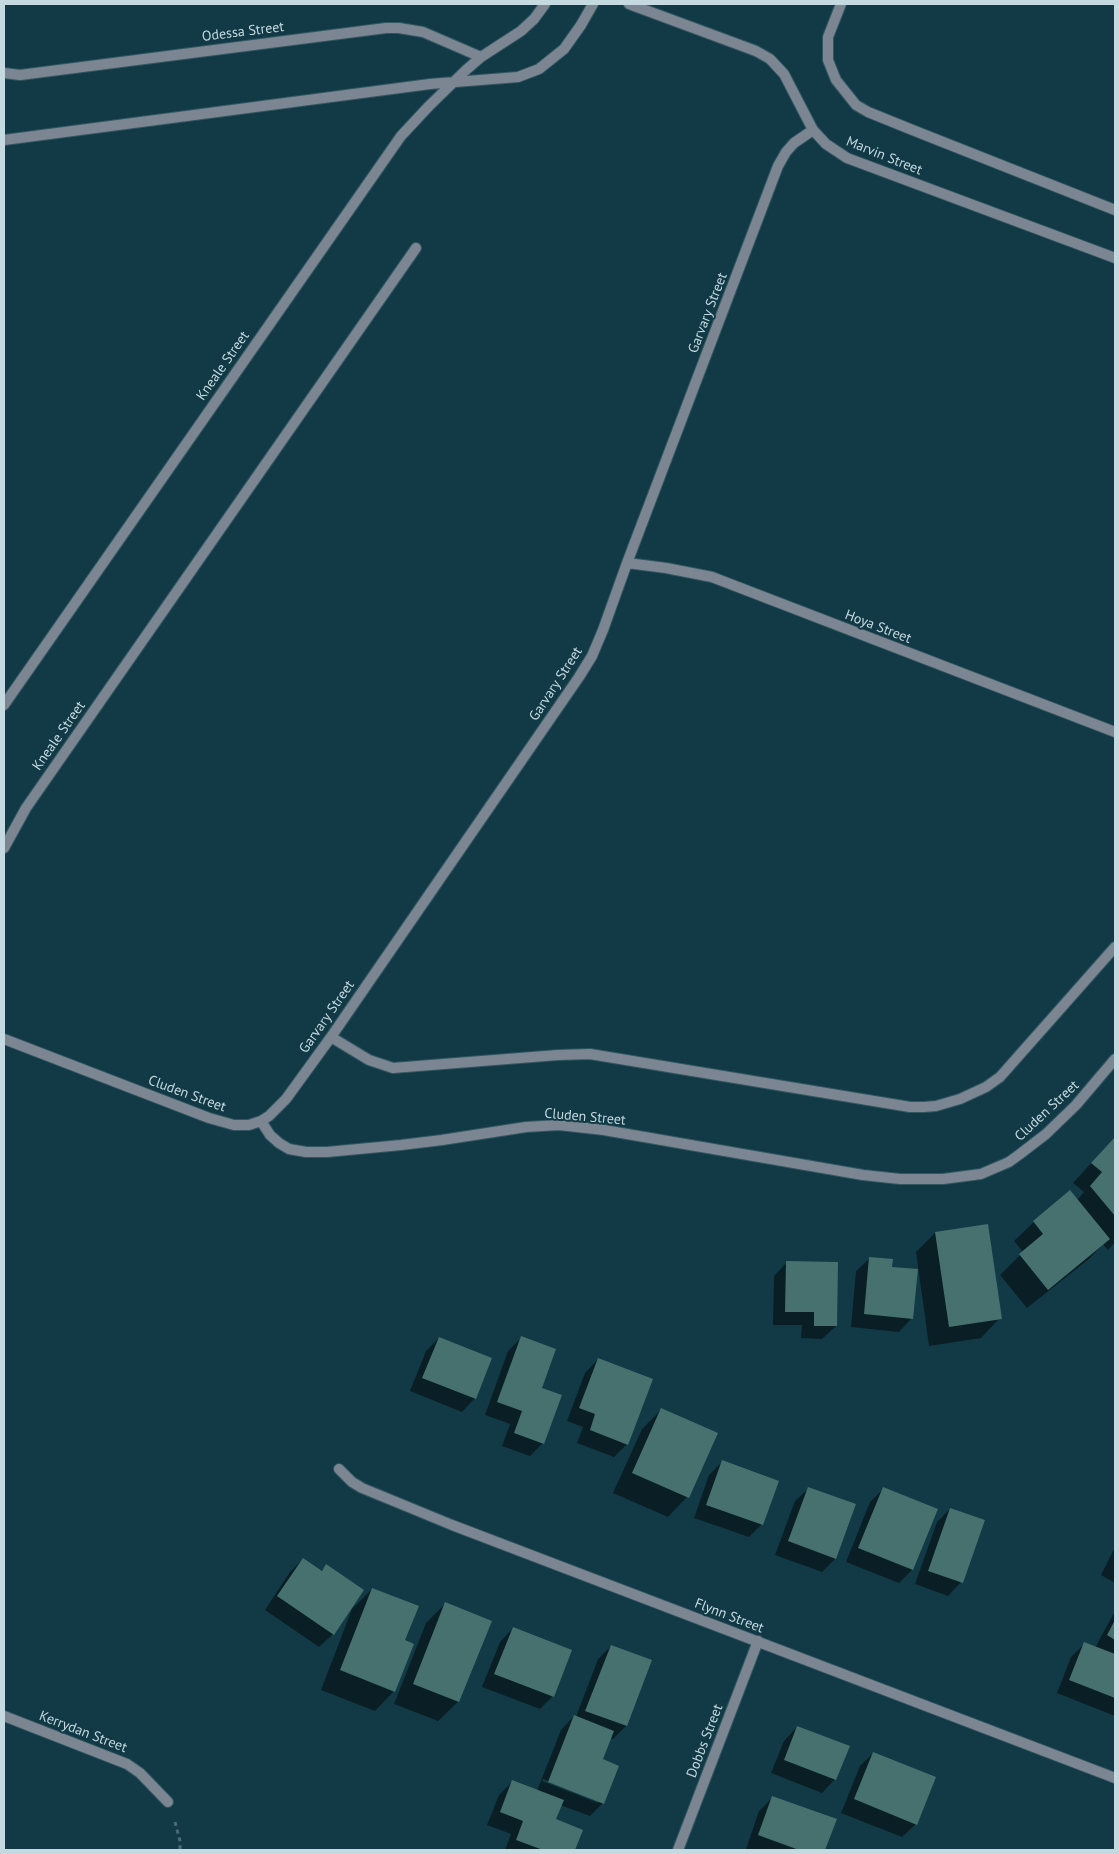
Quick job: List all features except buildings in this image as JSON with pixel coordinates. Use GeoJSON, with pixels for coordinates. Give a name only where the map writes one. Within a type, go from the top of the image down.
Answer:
{"type":"FeatureCollection","features":[{"type":"Feature","properties":{"kind":"street","name":"Kneale Street"},"geometry":{"type":"LineString","coordinates":[[4,705],[401,136],[453,82],[481,57],[521,31],[534,19],[545,4]]}},
{"type":"Feature","properties":{"kind":"street"},"geometry":{"type":"LineString","coordinates":[[4,140],[420,85],[507,79],[527,74],[551,61],[570,42],[592,4]]}},
{"type":"Feature","properties":{"kind":"street","name":"Marvin Street"},"geometry":{"type":"LineString","coordinates":[[629,4],[756,51],[770,59],[784,74],[813,130],[831,148],[856,162],[1115,258]]}},
{"type":"Feature","properties":{"kind":"street"},"geometry":{"type":"LineString","coordinates":[[841,4],[827,46],[828,60],[833,73],[856,105],[868,112],[1115,210]]}},
{"type":"Feature","properties":{"kind":"street","name":"Odessa Street"},"geometry":{"type":"LineString","coordinates":[[4,73],[20,75],[386,28],[423,32],[481,57]]}},
{"type":"Feature","properties":{"kind":"street","name":"Garvary Street"},"geometry":{"type":"LineString","coordinates":[[261,1121],[269,1116],[286,1099],[331,1037],[586,667],[604,630],[627,563],[778,166],[794,143],[813,130]]}},
{"type":"Feature","properties":{"kind":"street","name":"Kneale Street"},"geometry":{"type":"LineString","coordinates":[[4,848],[26,808],[416,248]]}},
{"type":"Feature","properties":{"kind":"street","name":"Hoya Street"},"geometry":{"type":"LineString","coordinates":[[627,563],[712,577],[1115,732]]}},
{"type":"Feature","properties":{"kind":"street"},"geometry":{"type":"LineString","coordinates":[[331,1037],[369,1060],[393,1068],[590,1054],[900,1105],[936,1106],[960,1099],[986,1087],[1000,1077],[1115,947]]}},
{"type":"Feature","properties":{"kind":"street","name":"Cluden Street"},"geometry":{"type":"LineString","coordinates":[[4,1039],[209,1118],[239,1125],[249,1125],[261,1121],[278,1143],[289,1149],[306,1152],[327,1152],[409,1144],[526,1127],[559,1126],[604,1130],[900,1179],[943,1179],[981,1174],[1009,1162],[1046,1134],[1076,1105],[1115,1059]]}},
{"type":"Feature","properties":{"kind":"street","name":"Flynn Street"},"geometry":{"type":"LineString","coordinates":[[339,1469],[352,1482],[452,1525],[1115,1778]]}},
{"type":"Feature","properties":{"kind":"street","name":"Dobbs Street"},"geometry":{"type":"LineString","coordinates":[[678,1850],[758,1641]]}},
{"type":"Feature","properties":{"kind":"street","name":"Kerrydan Street"},"geometry":{"type":"LineString","coordinates":[[4,1716],[127,1764],[140,1773],[168,1802]]}},
{"type":"Feature","properties":{"kind":"path"},"geometry":{"type":"LineString","coordinates":[[180,1841],[180,1850]]}}]}
